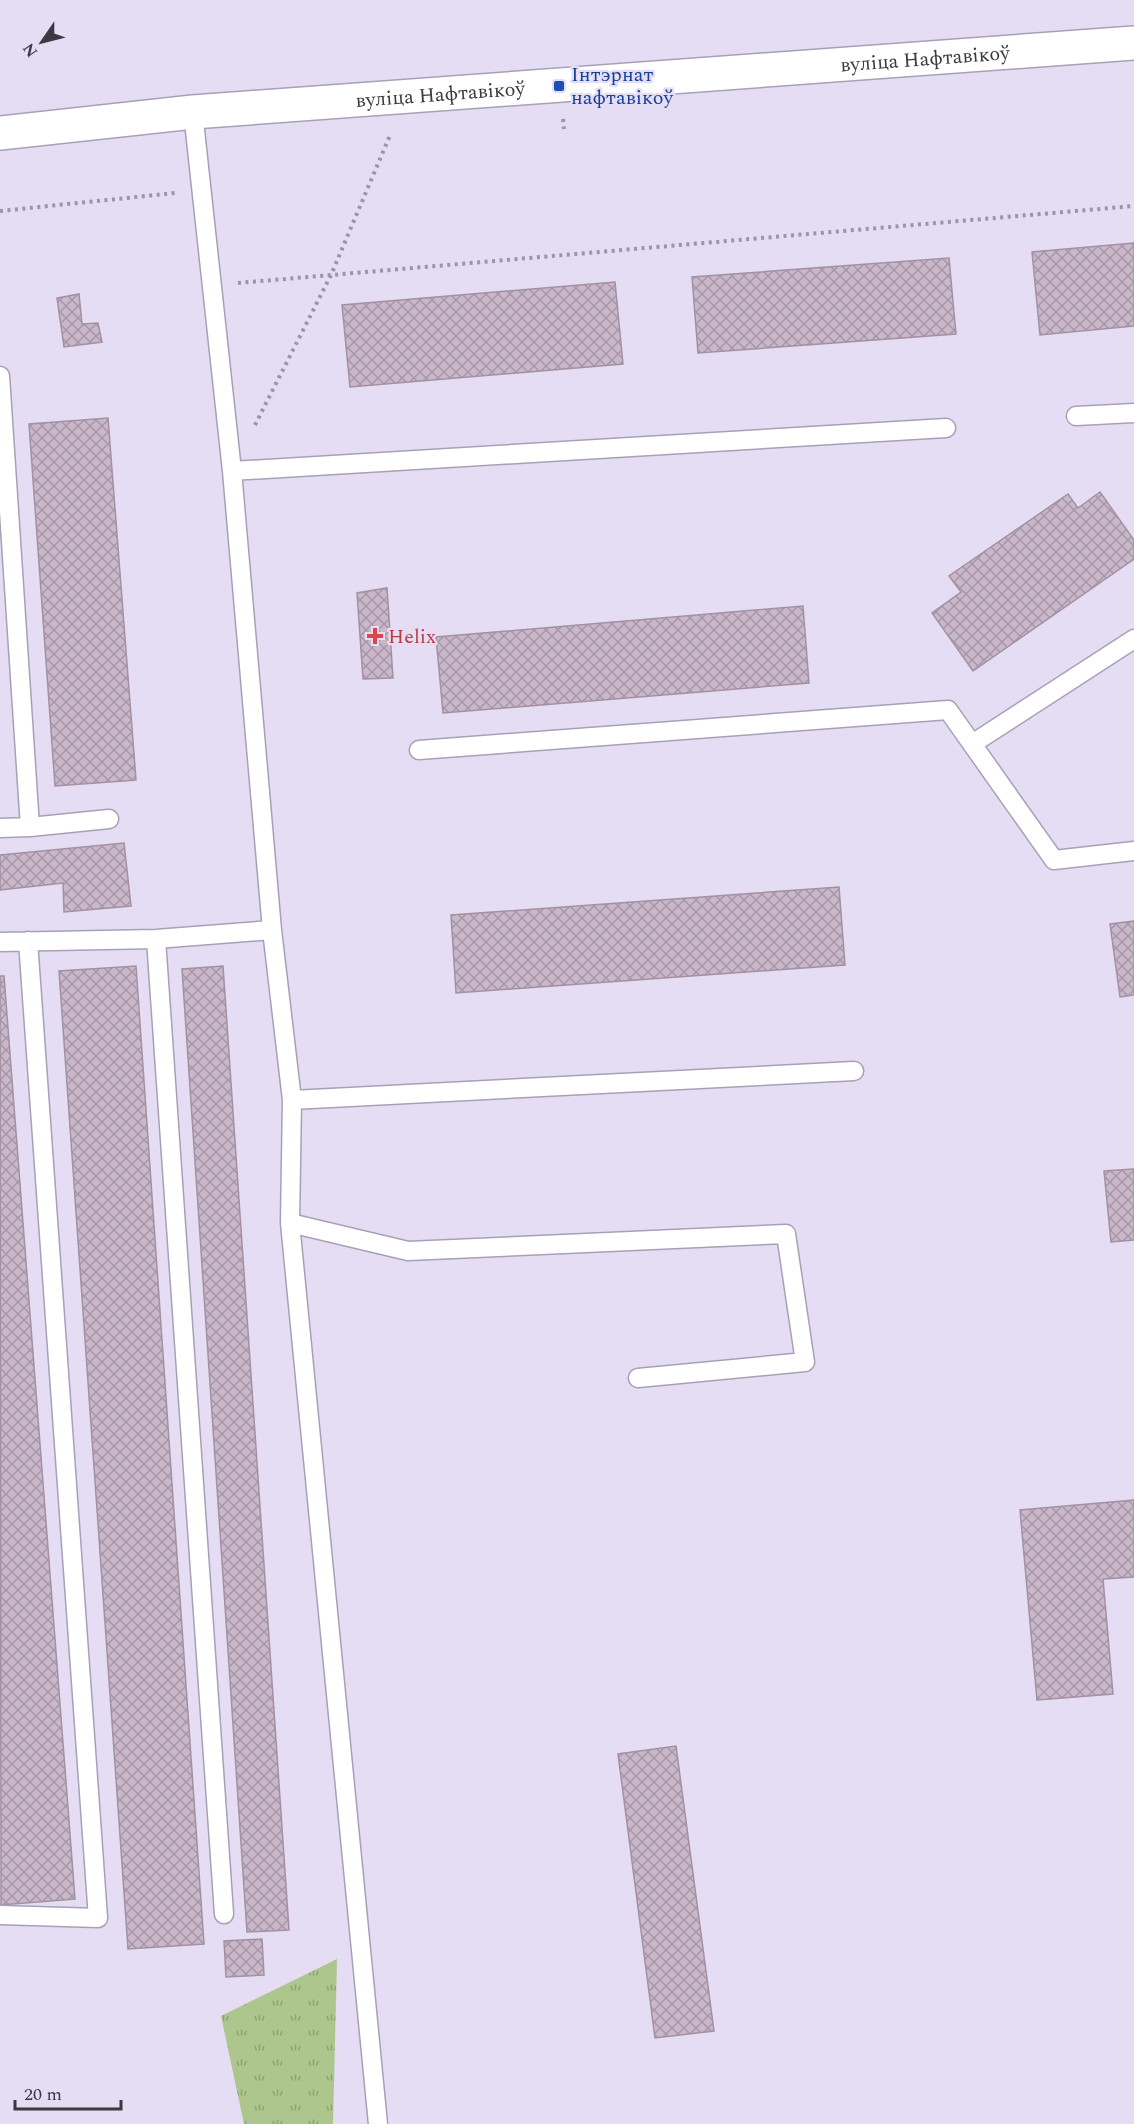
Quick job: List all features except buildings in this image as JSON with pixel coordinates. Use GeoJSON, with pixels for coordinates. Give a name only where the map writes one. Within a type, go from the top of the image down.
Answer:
{"type":"FeatureCollection","features":[{"type":"Feature","properties":{"kind":"street","name":"вуліца Нафтавікоў"},"geometry":{"type":"LineString","coordinates":[[0,133],[194,112],[1134,43]]}},
{"type":"Feature","properties":{"kind":"lane"},"geometry":{"type":"LineString","coordinates":[[194,112],[232,471],[272,930],[292,1100],[290,1223],[378,2124]]}},
{"type":"Feature","properties":{"kind":"lane"},"geometry":{"type":"LineString","coordinates":[[0,376],[3,475],[30,827]]}},
{"type":"Feature","properties":{"kind":"lane"},"geometry":{"type":"LineString","coordinates":[[1076,416],[1134,413]]}},
{"type":"Feature","properties":{"kind":"lane"},"geometry":{"type":"LineString","coordinates":[[232,471],[946,429]]}},
{"type":"Feature","properties":{"kind":"lane"},"geometry":{"type":"LineString","coordinates":[[972,744],[1134,639]]}},
{"type":"Feature","properties":{"kind":"lane"},"geometry":{"type":"LineString","coordinates":[[419,750],[948,710],[1054,860],[1134,851]]}},
{"type":"Feature","properties":{"kind":"lane"},"geometry":{"type":"LineString","coordinates":[[0,828],[109,819]]}},
{"type":"Feature","properties":{"kind":"lane"},"geometry":{"type":"LineString","coordinates":[[0,942],[156,939],[272,930]]}},
{"type":"Feature","properties":{"kind":"lane"},"geometry":{"type":"LineString","coordinates":[[156,939],[224,1914]]}},
{"type":"Feature","properties":{"kind":"lane"},"geometry":{"type":"LineString","coordinates":[[0,1915],[98,1918],[28,941]]}},
{"type":"Feature","properties":{"kind":"lane"},"geometry":{"type":"LineString","coordinates":[[292,1100],[854,1071]]}},
{"type":"Feature","properties":{"kind":"lane"},"geometry":{"type":"LineString","coordinates":[[290,1223],[408,1251],[786,1234],[805,1362],[638,1378]]}},
{"type":"Feature","properties":{"kind":"path"},"geometry":{"type":"LineString","coordinates":[[232,471],[331,275],[407,97]]}},
{"type":"Feature","properties":{"kind":"path"},"geometry":{"type":"LineString","coordinates":[[0,211],[202,190]]}},
{"type":"Feature","properties":{"kind":"path"},"geometry":{"type":"LineString","coordinates":[[212,285],[1134,206]]}},
{"type":"Feature","properties":{"kind":"green space"},"geometry":{"type":"Polygon","coordinates":[[[337,1959],[333,2124],[244,2124],[221,2016],[337,1959]]]}},
{"type":"Feature","properties":{"kind":"place","name":"Інтэрнат нафтавікоў"},"geometry":{"type":"Point","coordinates":[559,86]}},
{"type":"Feature","properties":{"kind":"place","name":"Helix"},"geometry":{"type":"Point","coordinates":[375,636]}}]}
